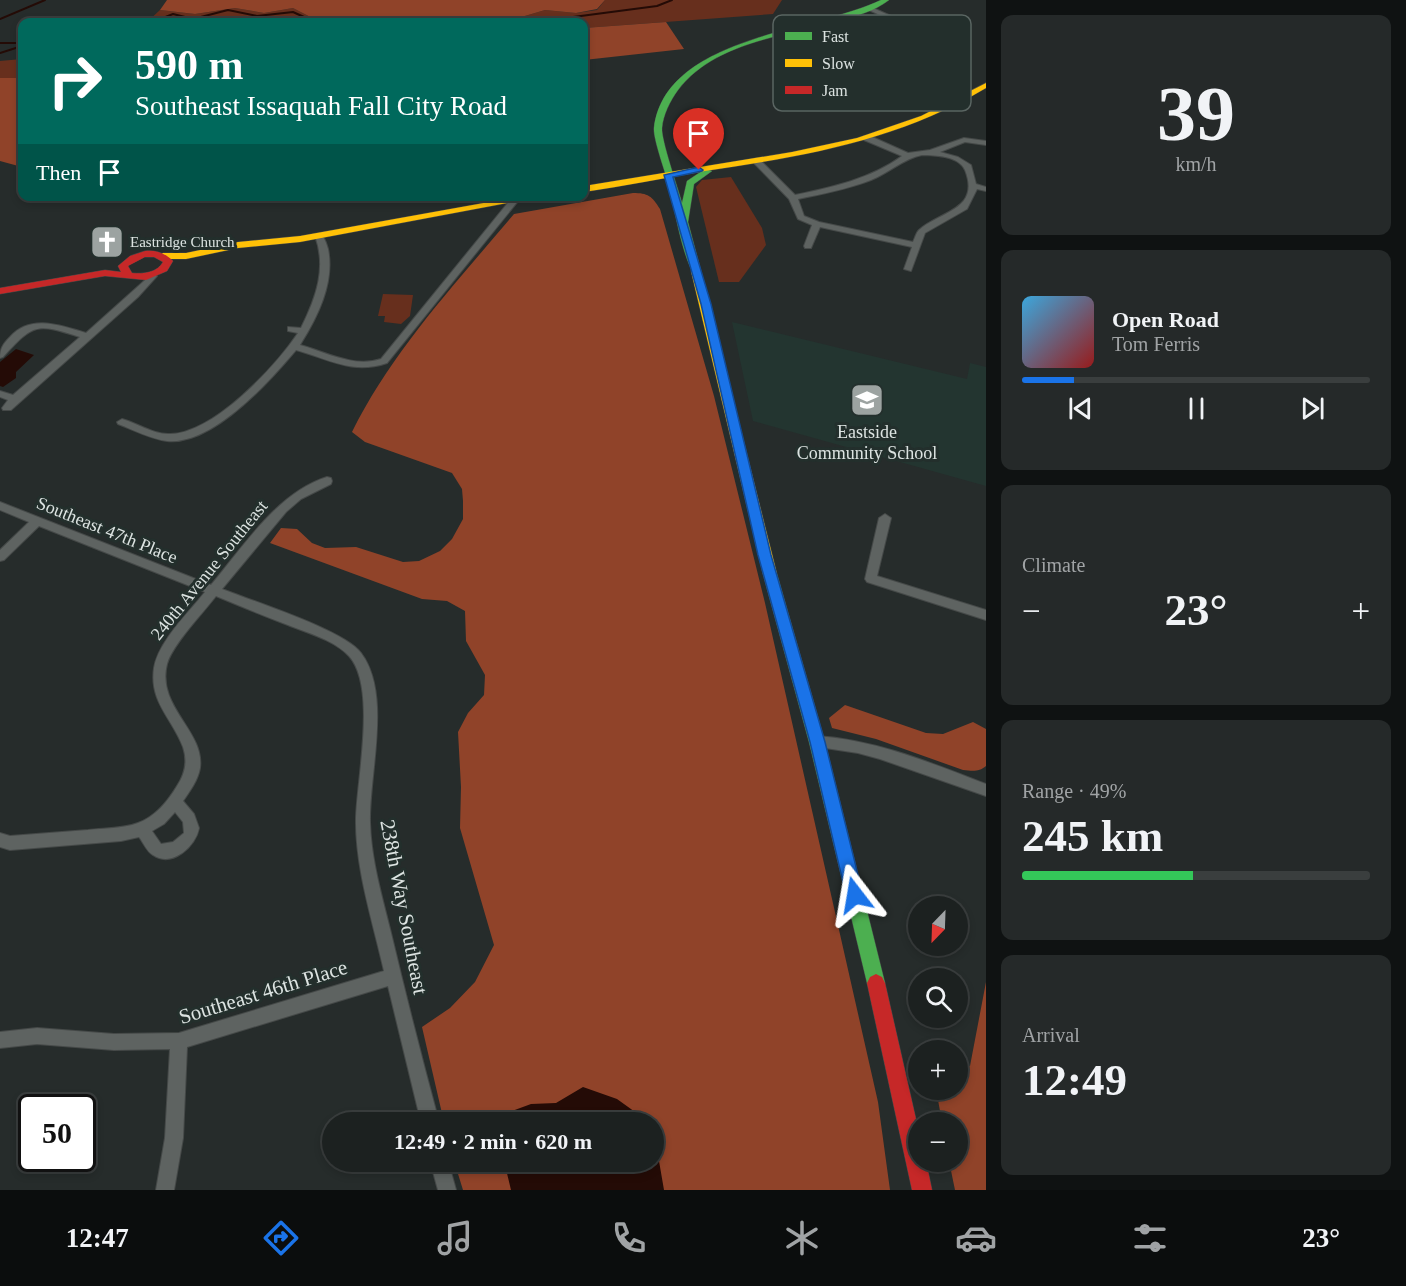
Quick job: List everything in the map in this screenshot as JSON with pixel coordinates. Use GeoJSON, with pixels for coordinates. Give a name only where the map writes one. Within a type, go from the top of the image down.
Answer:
{"type":"FeatureCollection","features":[{"type":"Feature","properties":{"kind":"main road"},"geometry":{"type":"LineString","coordinates":[[853,15],[871,9],[886,0]]}},
{"type":"Feature","properties":{"kind":"main road"},"geometry":{"type":"LineString","coordinates":[[773,37],[714,56],[677,84],[663,104],[659,117],[660,142],[706,304],[765,555],[817,742],[888,1029],[922,1190]]}},
{"type":"Feature","properties":{"kind":"main road"},"geometry":{"type":"LineString","coordinates":[[971,94],[986,85]]}},
{"type":"Feature","properties":{"kind":"main road"},"geometry":{"type":"LineString","coordinates":[[588,188],[760,159],[769,155],[819,149],[867,138],[941,111]]}},
{"type":"Feature","properties":{"kind":"main road"},"geometry":{"type":"LineString","coordinates":[[633,181],[652,160],[660,142]]}},
{"type":"Feature","properties":{"kind":"main road"},"geometry":{"type":"LineString","coordinates":[[683,225],[690,183],[715,167]]}},
{"type":"Feature","properties":{"kind":"main road"},"geometry":{"type":"LineString","coordinates":[[0,284],[73,273],[146,254],[186,256],[238,245],[320,236],[513,201]]}},
{"type":"Feature","properties":{"kind":"main road"},"geometry":{"type":"LineString","coordinates":[[0,291],[103,273],[130,276],[156,274],[200,260],[267,249],[300,239]]}},
{"type":"Feature","properties":{"kind":"main road"},"geometry":{"type":"LineString","coordinates":[[156,274],[167,265],[168,261],[163,256]]}},
{"type":"Feature","properties":{"kind":"main road"},"geometry":{"type":"LineString","coordinates":[[130,276],[123,266],[132,258]]}},
{"type":"Feature","properties":{"kind":"street"},"geometry":{"type":"LineString","coordinates":[[871,9],[884,15]]}},
{"type":"Feature","properties":{"kind":"street"},"geometry":{"type":"LineString","coordinates":[[867,138],[907,156]]}},
{"type":"Feature","properties":{"kind":"street"},"geometry":{"type":"LineString","coordinates":[[930,153],[964,140],[986,143]]}},
{"type":"Feature","properties":{"kind":"street"},"geometry":{"type":"LineString","coordinates":[[793,198],[882,174],[915,153],[930,153],[965,164],[973,186],[972,193],[964,207],[921,232],[914,245],[908,269]]}},
{"type":"Feature","properties":{"kind":"street"},"geometry":{"type":"LineString","coordinates":[[760,159],[793,198],[801,217],[817,224],[914,245]]}},
{"type":"Feature","properties":{"kind":"street"},"geometry":{"type":"LineString","coordinates":[[973,186],[986,189]]}},
{"type":"Feature","properties":{"kind":"street"},"geometry":{"type":"LineString","coordinates":[[294,345],[355,365],[375,365],[388,358],[513,201]]}},
{"type":"Feature","properties":{"kind":"street"},"geometry":{"type":"LineString","coordinates":[[808,246],[817,224]]}},
{"type":"Feature","properties":{"kind":"street"},"geometry":{"type":"LineString","coordinates":[[122,422],[169,438],[185,435],[230,413],[294,345],[311,318],[327,267],[325,246],[320,236]]}},
{"type":"Feature","properties":{"kind":"street"},"geometry":{"type":"LineString","coordinates":[[8,408],[15,399],[156,274]]}},
{"type":"Feature","properties":{"kind":"street"},"geometry":{"type":"LineString","coordinates":[[128,301],[134,286],[130,276]]}},
{"type":"Feature","properties":{"kind":"street"},"geometry":{"type":"LineString","coordinates":[[0,354],[23,330],[39,325],[55,326],[86,336]]}},
{"type":"Feature","properties":{"kind":"street"},"geometry":{"type":"LineString","coordinates":[[291,329],[304,331]]}},
{"type":"Feature","properties":{"kind":"street"},"geometry":{"type":"LineString","coordinates":[[0,394],[15,399]]}},
{"type":"Feature","properties":{"kind":"street","name":"240th Avenue Southeast"},"geometry":{"type":"LineString","coordinates":[[0,840],[10,843],[121,834],[142,829],[159,819],[175,802],[187,783],[193,767],[191,751],[185,736],[162,698],[159,680],[161,664],[181,630],[290,501],[327,481]]}},
{"type":"Feature","properties":{"kind":"street","name":"Southeast 47th Place"},"geometry":{"type":"LineString","coordinates":[[0,506],[342,642],[361,663]]}},
{"type":"Feature","properties":{"kind":"street"},"geometry":{"type":"LineString","coordinates":[[885,518],[871,579],[986,615]]}},
{"type":"Feature","properties":{"kind":"street"},"geometry":{"type":"LineString","coordinates":[[0,557],[37,521]]}},
{"type":"Feature","properties":{"kind":"street","name":"238th Way Southeast"},"geometry":{"type":"LineString","coordinates":[[361,663],[369,698],[370,728],[362,811],[364,844],[393,976],[427,1112]]}},
{"type":"Feature","properties":{"kind":"street"},"geometry":{"type":"LineString","coordinates":[[817,742],[840,742],[864,748],[986,790]]}},
{"type":"Feature","properties":{"kind":"street"},"geometry":{"type":"LineString","coordinates":[[142,829],[157,850],[168,852],[180,847],[189,838],[192,826],[188,817],[175,802]]}},
{"type":"Feature","properties":{"kind":"street","name":"Southeast 46th Place"},"geometry":{"type":"LineString","coordinates":[[0,1040],[37,1036],[114,1042],[179,1041],[393,976]]}},
{"type":"Feature","properties":{"kind":"street"},"geometry":{"type":"LineString","coordinates":[[165,1190],[174,1138],[179,1041]]}},
{"type":"Feature","properties":{"kind":"street"},"geometry":{"type":"LineString","coordinates":[[442,1172],[447,1190]]}},
{"type":"Feature","properties":{"kind":"shaded area"},"geometry":{"type":"Polygon","coordinates":[[[167,0],[605,0],[597,9],[576,13],[545,10],[518,18],[312,18],[293,8],[264,13],[235,8],[195,14],[160,10],[167,0]]]}},
{"type":"Feature","properties":{"kind":"shaded area"},"geometry":{"type":"Polygon","coordinates":[[[605,0],[782,0],[773,14],[588,28],[588,18],[518,18],[545,10],[576,13],[597,10],[605,0]]]}},
{"type":"Feature","properties":{"kind":"shaded area"},"geometry":{"type":"Polygon","coordinates":[[[235,8],[264,13],[293,8],[312,18],[151,18],[160,10],[195,14],[235,8]]]}},
{"type":"Feature","properties":{"kind":"shaded area"},"geometry":{"type":"Polygon","coordinates":[[[666,22],[684,49],[588,60],[588,28],[666,22]]]}},
{"type":"Feature","properties":{"kind":"shaded area"},"geometry":{"type":"Polygon","coordinates":[[[18,59],[18,78],[0,78],[0,61],[18,59]]]}},
{"type":"Feature","properties":{"kind":"shaded area"},"geometry":{"type":"Polygon","coordinates":[[[0,78],[18,78],[18,166],[0,161],[0,78]]]}},
{"type":"Feature","properties":{"kind":"shaded area"},"geometry":{"type":"Polygon","coordinates":[[[731,177],[762,228],[766,245],[739,282],[719,282],[696,187],[702,180],[731,177]]]}},
{"type":"Feature","properties":{"kind":"shaded area"},"geometry":{"type":"Polygon","coordinates":[[[633,193],[642,194],[655,201],[660,209],[714,396],[765,603],[878,1102],[890,1190],[463,1190],[457,1172],[664,1172],[664,1112],[442,1112],[422,1027],[450,1008],[475,982],[494,945],[460,828],[461,787],[458,732],[468,713],[484,695],[485,675],[466,641],[465,611],[447,601],[422,599],[270,543],[281,528],[297,529],[312,543],[325,548],[356,547],[403,562],[419,561],[440,551],[452,539],[463,519],[463,501],[462,489],[452,473],[365,442],[352,432],[386,373],[426,318],[514,214],[633,193]]]}},
{"type":"Feature","properties":{"kind":"shaded area"},"geometry":{"type":"Polygon","coordinates":[[[383,294],[413,295],[410,316],[401,324],[384,322],[385,316],[378,316],[383,294]]]}},
{"type":"Feature","properties":{"kind":"shaded area","name":"Eastside Community School"},"geometry":{"type":"Polygon","coordinates":[[[732,322],[967,379],[970,363],[986,367],[986,486],[753,421],[732,322]]]}},
{"type":"Feature","properties":{"kind":"shaded area"},"geometry":{"type":"Polygon","coordinates":[[[16,349],[34,355],[16,372],[16,378],[3,387],[0,386],[0,362],[16,349]]]}},
{"type":"Feature","properties":{"kind":"shaded area"},"geometry":{"type":"Polygon","coordinates":[[[845,705],[926,733],[943,734],[973,722],[986,729],[986,766],[973,771],[963,770],[876,739],[832,728],[829,718],[845,705]]]}},
{"type":"Feature","properties":{"kind":"shaded area"},"geometry":{"type":"Polygon","coordinates":[[[986,982],[986,1190],[955,1190],[951,1172],[968,1172],[968,1112],[940,1112],[938,1100],[968,1100],[968,1065],[970,1066],[986,982]]]}},
{"type":"Feature","properties":{"kind":"shaded area"},"geometry":{"type":"Polygon","coordinates":[[[583,1087],[617,1099],[635,1112],[512,1112],[531,1104],[556,1103],[583,1087]]]}},
{"type":"Feature","properties":{"kind":"shaded area"},"geometry":{"type":"Polygon","coordinates":[[[507,1172],[661,1172],[664,1190],[511,1190],[507,1172]]]}},
{"type":"Feature","properties":{"kind":"waterway"},"geometry":{"type":"LineString","coordinates":[[0,19],[45,0]]}},
{"type":"Feature","properties":{"kind":"waterway"},"geometry":{"type":"LineString","coordinates":[[566,18],[657,6],[672,0]]}},
{"type":"Feature","properties":{"kind":"waterway"},"geometry":{"type":"LineString","coordinates":[[197,18],[228,10],[257,16],[293,12],[306,18]]}},
{"type":"Feature","properties":{"kind":"waterway"},"geometry":{"type":"LineString","coordinates":[[163,18],[173,14],[189,18]]}},
{"type":"Feature","properties":{"kind":"waterway"},"geometry":{"type":"LineString","coordinates":[[0,43],[18,43]]}},
{"type":"Feature","properties":{"kind":"waterway"},"geometry":{"type":"LineString","coordinates":[[0,53],[18,47]]}},
{"type":"Feature","properties":{"kind":"traffic: fast"},"geometry":{"type":"LineString","coordinates":[[853,15],[886,0]]}},
{"type":"Feature","properties":{"kind":"traffic: fast"},"geometry":{"type":"LineString","coordinates":[[696,271],[658,129],[667,100],[683,78],[707,61],[734,48],[773,36]]}},
{"type":"Feature","properties":{"kind":"traffic: fast"},"geometry":{"type":"LineString","coordinates":[[684,221],[690,183],[708,171]]}},
{"type":"Feature","properties":{"kind":"traffic: fast"},"geometry":{"type":"LineString","coordinates":[[770,574],[817,742],[876,983]]}},
{"type":"Feature","properties":{"kind":"traffic: slow"},"geometry":{"type":"LineString","coordinates":[[971,94],[986,85]]}},
{"type":"Feature","properties":{"kind":"traffic: slow"},"geometry":{"type":"LineString","coordinates":[[588,188],[826,148],[892,130],[938,111]]}},
{"type":"Feature","properties":{"kind":"traffic: slow"},"geometry":{"type":"LineString","coordinates":[[163,256],[186,256],[238,245],[300,239],[513,201]]}},
{"type":"Feature","properties":{"kind":"traffic: slow"},"geometry":{"type":"LineString","coordinates":[[696,271],[770,574]]}},
{"type":"Feature","properties":{"kind":"traffic: jam"},"geometry":{"type":"LineString","coordinates":[[0,291],[105,273],[146,277],[164,269],[168,261],[157,254],[139,255],[123,266],[128,275]]}},
{"type":"Feature","properties":{"kind":"traffic: jam"},"geometry":{"type":"LineString","coordinates":[[876,983],[922,1190]]}},
{"type":"Feature","properties":{"kind":"place","name":"Eastridge Church"},"geometry":{"type":"Point","coordinates":[107,242]}},
{"type":"Feature","properties":{"kind":"place","name":"Eastside Community School"},"geometry":{"type":"Point","coordinates":[867,400]}},
{"type":"Feature","properties":{"kind":"route"},"geometry":{"type":"LineString","coordinates":[[699,170],[669,175],[706,304],[765,555],[817,742],[855,895]]}}]}
